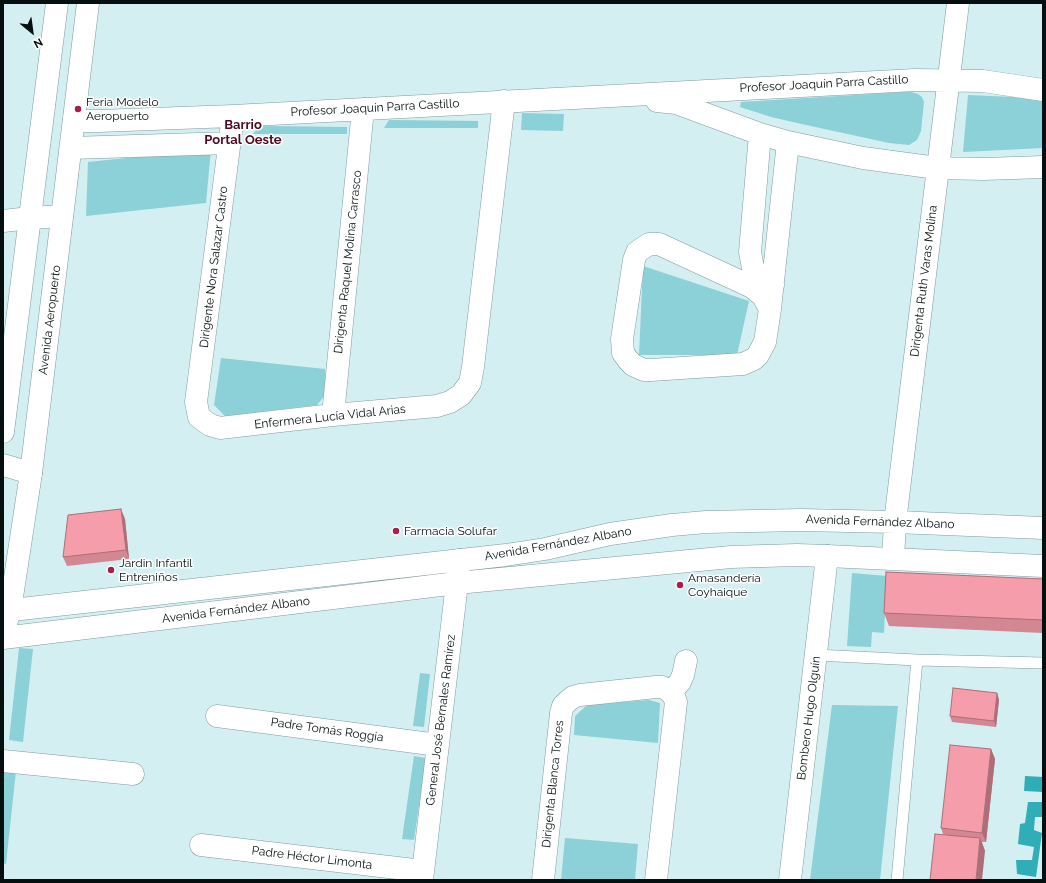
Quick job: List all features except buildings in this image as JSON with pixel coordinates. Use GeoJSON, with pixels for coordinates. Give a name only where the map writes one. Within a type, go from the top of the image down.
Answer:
{"type":"FeatureCollection","features":[{"type":"Feature","properties":{"kind":"street"},"geometry":{"type":"LineString","coordinates":[[3,432],[9,347],[30,218],[57,3]]}},
{"type":"Feature","properties":{"kind":"street","name":"Avenida Aeropuerto"},"geometry":{"type":"LineString","coordinates":[[3,637],[6,611],[31,473],[88,3]]}},
{"type":"Feature","properties":{"kind":"street","name":"Dirigenta Ruth Varas Molina"},"geometry":{"type":"LineString","coordinates":[[893,559],[895,522],[958,3]]}},
{"type":"Feature","properties":{"kind":"street","name":"Profesor Joaquín Parra Castillo"},"geometry":{"type":"LineString","coordinates":[[74,121],[233,116],[900,80],[949,79],[983,81],[1043,90]]}},
{"type":"Feature","properties":{"kind":"street","name":"Profesor Joaquín Parra Castillo"},"geometry":{"type":"LineString","coordinates":[[604,96],[676,103],[760,134],[788,142],[863,158],[938,168],[984,169],[1043,167]]}},
{"type":"Feature","properties":{"kind":"street","name":"Enfermera Lucía Vidal Arias"},"geometry":{"type":"LineString","coordinates":[[199,417],[210,426],[220,428],[333,415],[437,406],[450,402],[461,395],[470,383],[473,367],[504,101]]}},
{"type":"Feature","properties":{"kind":"street","name":"Dirigenta Raquel Molina Carrasco"},"geometry":{"type":"LineString","coordinates":[[333,415],[364,109]]}},
{"type":"Feature","properties":{"kind":"street","name":"Dirigente Nora Salazar Castro"},"geometry":{"type":"LineString","coordinates":[[199,417],[196,402],[233,116]]}},
{"type":"Feature","properties":{"kind":"street"},"geometry":{"type":"LineString","coordinates":[[760,134],[750,252],[753,268],[765,281],[773,285]]}},
{"type":"Feature","properties":{"kind":"street"},"geometry":{"type":"LineString","coordinates":[[770,308],[763,296],[752,287],[659,244],[649,244],[637,252],[634,260],[622,339],[624,353],[629,361],[638,368],[651,370],[743,364],[754,359],[761,352],[770,308],[773,285],[788,142]]}},
{"type":"Feature","properties":{"kind":"street"},"geometry":{"type":"LineString","coordinates":[[71,148],[230,143]]}},
{"type":"Feature","properties":{"kind":"street"},"geometry":{"type":"LineString","coordinates":[[3,221],[62,216]]}},
{"type":"Feature","properties":{"kind":"street"},"geometry":{"type":"LineString","coordinates":[[716,270],[734,266],[743,260],[750,252]]}},
{"type":"Feature","properties":{"kind":"street"},"geometry":{"type":"LineString","coordinates":[[3,465],[31,473]]}},
{"type":"Feature","properties":{"kind":"street","name":"Avenida Fernández Albano"},"geometry":{"type":"LineString","coordinates":[[6,611],[506,555],[545,549],[590,538],[631,531],[706,522],[801,520],[1043,528]]}},
{"type":"Feature","properties":{"kind":"street","name":"Avenida Fernández Albano"},"geometry":{"type":"LineString","coordinates":[[3,637],[457,583],[705,559],[827,556],[1043,566]]}},
{"type":"Feature","properties":{"kind":"street","name":"Bombero Hugo Olguín"},"geometry":{"type":"LineString","coordinates":[[790,880],[827,556]]}},
{"type":"Feature","properties":{"kind":"street","name":"General José Bernales Ramírez"},"geometry":{"type":"LineString","coordinates":[[423,875],[459,560]]}},
{"type":"Feature","properties":{"kind":"street"},"geometry":{"type":"LineString","coordinates":[[656,880],[676,702],[671,692],[680,682],[686,661]]}},
{"type":"Feature","properties":{"kind":"street","name":"Dirigenta Blanca Torres"},"geometry":{"type":"LineString","coordinates":[[543,880],[563,706],[573,697],[580,695],[656,687],[662,687],[671,692]]}},
{"type":"Feature","properties":{"kind":"street","name":"Padre Tomás Roggia"},"geometry":{"type":"LineString","coordinates":[[217,716],[438,745]]}},
{"type":"Feature","properties":{"kind":"street"},"geometry":{"type":"LineString","coordinates":[[3,760],[133,774]]}},
{"type":"Feature","properties":{"kind":"street","name":"Padre Héctor Limonta"},"geometry":{"type":"LineString","coordinates":[[201,845],[423,875]]}},
{"type":"Feature","properties":{"kind":"lane"},"geometry":{"type":"LineString","coordinates":[[816,655],[917,660],[1043,663]]}},
{"type":"Feature","properties":{"kind":"lane"},"geometry":{"type":"LineString","coordinates":[[897,880],[917,660]]}},
{"type":"Feature","properties":{"kind":"shaded area"},"geometry":{"type":"Polygon","coordinates":[[[904,92],[918,94],[922,97],[924,102],[921,131],[917,140],[909,145],[889,143],[806,125],[771,117],[740,107],[741,102],[904,92]]]}},
{"type":"Feature","properties":{"kind":"shaded area"},"geometry":{"type":"Polygon","coordinates":[[[968,95],[1036,98],[1043,101],[1043,148],[963,152],[968,95]]]}},
{"type":"Feature","properties":{"kind":"shaded area"},"geometry":{"type":"Polygon","coordinates":[[[522,113],[564,114],[563,131],[521,130],[522,113]]]}},
{"type":"Feature","properties":{"kind":"shaded area"},"geometry":{"type":"Polygon","coordinates":[[[389,120],[478,121],[478,128],[384,128],[389,120]]]}},
{"type":"Feature","properties":{"kind":"shaded area"},"geometry":{"type":"Polygon","coordinates":[[[259,126],[347,127],[347,134],[253,134],[259,126]]]}},
{"type":"Feature","properties":{"kind":"shaded area"},"geometry":{"type":"Polygon","coordinates":[[[211,149],[206,203],[86,216],[88,162],[211,149]]]}},
{"type":"Feature","properties":{"kind":"shaded area"},"geometry":{"type":"Polygon","coordinates":[[[643,266],[749,301],[737,355],[639,355],[643,266]]]}},
{"type":"Feature","properties":{"kind":"shaded area"},"geometry":{"type":"Polygon","coordinates":[[[221,358],[325,369],[326,394],[317,405],[225,416],[214,405],[221,358]]]}},
{"type":"Feature","properties":{"kind":"shaded area"},"geometry":{"type":"Polygon","coordinates":[[[852,573],[887,576],[884,633],[872,632],[871,647],[847,646],[852,573]]]}},
{"type":"Feature","properties":{"kind":"shaded area"},"geometry":{"type":"Polygon","coordinates":[[[19,648],[33,649],[23,742],[9,740],[19,648]]]}},
{"type":"Feature","properties":{"kind":"shaded area"},"geometry":{"type":"Polygon","coordinates":[[[420,673],[430,674],[424,727],[413,726],[420,673]]]}},
{"type":"Feature","properties":{"kind":"shaded area"},"geometry":{"type":"Polygon","coordinates":[[[649,700],[660,703],[658,743],[574,735],[575,716],[587,705],[649,700]]]}},
{"type":"Feature","properties":{"kind":"shaded area"},"geometry":{"type":"Polygon","coordinates":[[[832,705],[898,706],[880,880],[810,880],[832,705]]]}},
{"type":"Feature","properties":{"kind":"shaded area"},"geometry":{"type":"Polygon","coordinates":[[[414,756],[426,758],[414,840],[402,839],[414,756]]]}},
{"type":"Feature","properties":{"kind":"shaded area"},"geometry":{"type":"Polygon","coordinates":[[[3,770],[16,771],[6,864],[3,863],[3,770]]]}},
{"type":"Feature","properties":{"kind":"shaded area"},"geometry":{"type":"Polygon","coordinates":[[[1025,776],[1043,777],[1043,792],[1024,791],[1025,776]]]}},
{"type":"Feature","properties":{"kind":"shaded area"},"geometry":{"type":"Polygon","coordinates":[[[1028,802],[1043,802],[1042,817],[1035,817],[1034,830],[1042,833],[1036,877],[1017,874],[1016,860],[1032,860],[1034,847],[1018,844],[1020,824],[1025,823],[1028,802]]]}},
{"type":"Feature","properties":{"kind":"shaded area"},"geometry":{"type":"Polygon","coordinates":[[[565,838],[638,844],[635,880],[561,880],[565,838]]]}},
{"type":"Feature","properties":{"kind":"place","name":"Feria Modelo Aeropuerto"},"geometry":{"type":"Point","coordinates":[78,109]}},
{"type":"Feature","properties":{"kind":"place","name":"Farmacia Solufar"},"geometry":{"type":"Point","coordinates":[396,531]}},
{"type":"Feature","properties":{"kind":"place","name":"Jardin Infantil Entreniños"},"geometry":{"type":"Point","coordinates":[111,570]}},
{"type":"Feature","properties":{"kind":"place","name":"Amasandería Coyhaique"},"geometry":{"type":"Point","coordinates":[680,585]}},
{"type":"Feature","properties":{"kind":"district","name":"Barrio Portal Oeste"},"geometry":{"type":"Point","coordinates":[243,132]}}]}
